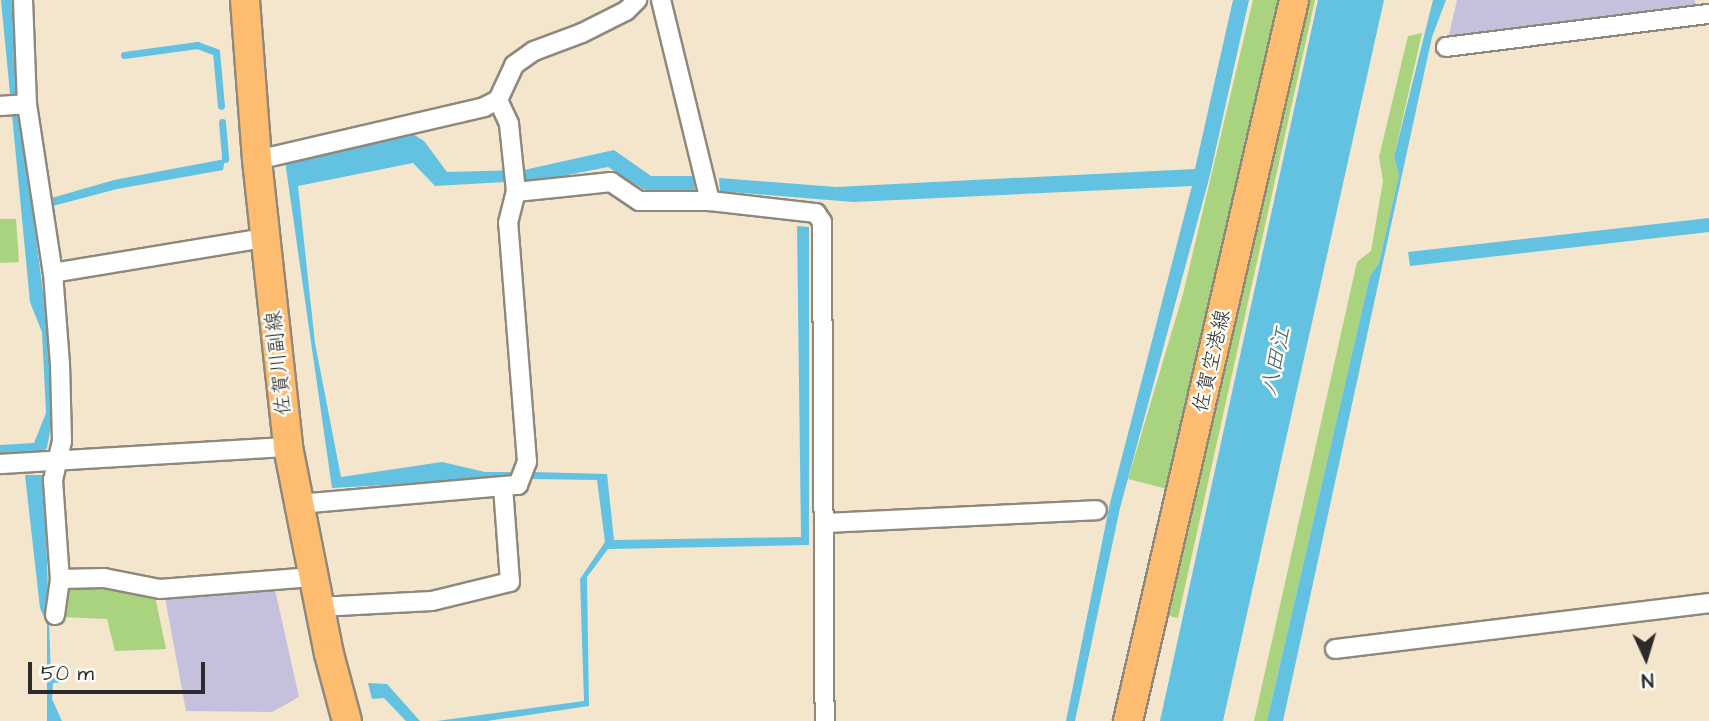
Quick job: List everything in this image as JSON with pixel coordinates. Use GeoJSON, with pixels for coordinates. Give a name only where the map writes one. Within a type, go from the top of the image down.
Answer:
{"type":"FeatureCollection","features":[{"type":"Feature","properties":{"kind":"main road","name":"佐賀川副線"},"geometry":{"type":"LineString","coordinates":[[245,0],[257,160],[288,447],[319,607],[347,721]]}},
{"type":"Feature","properties":{"kind":"main road","name":"佐賀空港線"},"geometry":{"type":"LineString","coordinates":[[1128,721],[1294,0]]}},
{"type":"Feature","properties":{"kind":"street"},"geometry":{"type":"LineString","coordinates":[[23,0],[27,104],[53,273],[60,364],[58,461],[53,480],[60,579],[55,615]]}},
{"type":"Feature","properties":{"kind":"street"},"geometry":{"type":"LineString","coordinates":[[257,160],[484,107],[498,100],[514,65],[534,51],[582,33],[626,11],[637,0]]}},
{"type":"Feature","properties":{"kind":"street"},"geometry":{"type":"LineString","coordinates":[[661,0],[710,201]]}},
{"type":"Feature","properties":{"kind":"street"},"geometry":{"type":"LineString","coordinates":[[1446,47],[1709,14]]}},
{"type":"Feature","properties":{"kind":"street"},"geometry":{"type":"LineString","coordinates":[[299,504],[518,485],[527,462],[508,223],[516,192],[509,124],[498,100]]}},
{"type":"Feature","properties":{"kind":"street"},"geometry":{"type":"LineString","coordinates":[[3,106],[27,104]]}},
{"type":"Feature","properties":{"kind":"street"},"geometry":{"type":"LineString","coordinates":[[516,192],[611,182],[639,201],[710,201],[816,213],[822,222],[825,721]]}},
{"type":"Feature","properties":{"kind":"street"},"geometry":{"type":"LineString","coordinates":[[53,273],[265,238]]}},
{"type":"Feature","properties":{"kind":"street"},"geometry":{"type":"LineString","coordinates":[[0,464],[288,447]]}},
{"type":"Feature","properties":{"kind":"street"},"geometry":{"type":"LineString","coordinates":[[319,607],[432,601],[510,582],[503,486]]}},
{"type":"Feature","properties":{"kind":"street"},"geometry":{"type":"LineString","coordinates":[[824,523],[1097,510]]}},
{"type":"Feature","properties":{"kind":"street"},"geometry":{"type":"LineString","coordinates":[[60,579],[104,578],[160,589],[313,577]]}},
{"type":"Feature","properties":{"kind":"street"},"geometry":{"type":"LineString","coordinates":[[1335,649],[1709,603]]}},
{"type":"Feature","properties":{"kind":"shaded area"},"geometry":{"type":"Polygon","coordinates":[[[1457,0],[1694,0],[1697,5],[1448,39],[1457,0]]]}},
{"type":"Feature","properties":{"kind":"shaded area"},"geometry":{"type":"Polygon","coordinates":[[[273,581],[299,697],[272,712],[186,711],[164,592],[273,581]]]}},
{"type":"Feature","properties":{"kind":"green space"},"geometry":{"type":"Polygon","coordinates":[[[1253,0],[1278,0],[1171,490],[1128,479],[1183,294],[1253,0]]]}},
{"type":"Feature","properties":{"kind":"green space"},"geometry":{"type":"Polygon","coordinates":[[[1301,0],[1315,0],[1178,618],[1165,615],[1301,0]]]}},
{"type":"Feature","properties":{"kind":"green space"},"geometry":{"type":"Polygon","coordinates":[[[1422,33],[1394,157],[1399,175],[1379,263],[1370,276],[1267,721],[1254,721],[1357,262],[1371,251],[1383,181],[1379,157],[1408,36],[1422,33]]]}},
{"type":"Feature","properties":{"kind":"green space"},"geometry":{"type":"Polygon","coordinates":[[[0,219],[16,219],[19,262],[0,263],[0,219]]]}},
{"type":"Feature","properties":{"kind":"green space"},"geometry":{"type":"Polygon","coordinates":[[[101,586],[155,596],[166,649],[115,651],[107,619],[63,617],[64,588],[101,586]]]}},
{"type":"Feature","properties":{"kind":"water"},"geometry":{"type":"Polygon","coordinates":[[[1,0],[14,0],[20,115],[48,330],[53,415],[47,448],[41,454],[0,455],[0,445],[34,443],[46,413],[42,332],[30,302],[1,0]]]}},
{"type":"Feature","properties":{"kind":"water"},"geometry":{"type":"Polygon","coordinates":[[[1233,0],[1249,0],[1210,175],[1120,508],[1075,721],[1066,721],[1110,503],[1192,186],[853,202],[720,191],[719,178],[836,187],[1195,169],[1233,0]]]}},
{"type":"Feature","properties":{"kind":"water","name":"八田江"},"geometry":{"type":"Polygon","coordinates":[[[1318,0],[1384,0],[1223,721],[1160,721],[1318,0]]]}},
{"type":"Feature","properties":{"kind":"water"},"geometry":{"type":"Polygon","coordinates":[[[1433,0],[1446,0],[1432,37],[1283,721],[1267,721],[1370,276],[1379,263],[1399,175],[1394,157],[1433,0]]]}},
{"type":"Feature","properties":{"kind":"water"},"geometry":{"type":"Polygon","coordinates":[[[408,131],[424,141],[447,172],[524,170],[614,150],[651,176],[693,176],[695,190],[645,190],[608,167],[542,180],[435,186],[413,163],[298,186],[315,343],[341,477],[442,462],[485,472],[513,472],[511,478],[332,488],[285,161],[408,131]]]}},
{"type":"Feature","properties":{"kind":"water"},"geometry":{"type":"Polygon","coordinates":[[[225,159],[223,170],[117,189],[49,207],[48,199],[114,180],[225,159]]]}},
{"type":"Feature","properties":{"kind":"water"},"geometry":{"type":"Polygon","coordinates":[[[1709,218],[1709,232],[1410,266],[1408,252],[1709,218]]]}},
{"type":"Feature","properties":{"kind":"water"},"geometry":{"type":"Polygon","coordinates":[[[797,226],[809,227],[809,545],[608,549],[587,577],[589,706],[487,721],[437,721],[584,701],[580,579],[605,542],[597,480],[531,479],[532,472],[607,474],[614,540],[801,537],[797,226]]]}},
{"type":"Feature","properties":{"kind":"water"},"geometry":{"type":"Polygon","coordinates":[[[25,475],[44,475],[51,678],[63,678],[63,682],[53,683],[52,699],[62,721],[47,721],[47,624],[40,608],[25,475]]]}},
{"type":"Feature","properties":{"kind":"water"},"geometry":{"type":"Polygon","coordinates":[[[368,683],[387,684],[420,721],[406,721],[384,698],[372,699],[368,683]]]}},
{"type":"Feature","properties":{"kind":"waterway"},"geometry":{"type":"LineString","coordinates":[[124,55],[197,45],[216,52],[221,106]]}},
{"type":"Feature","properties":{"kind":"waterway"},"geometry":{"type":"LineString","coordinates":[[222,122],[225,159]]}}]}
